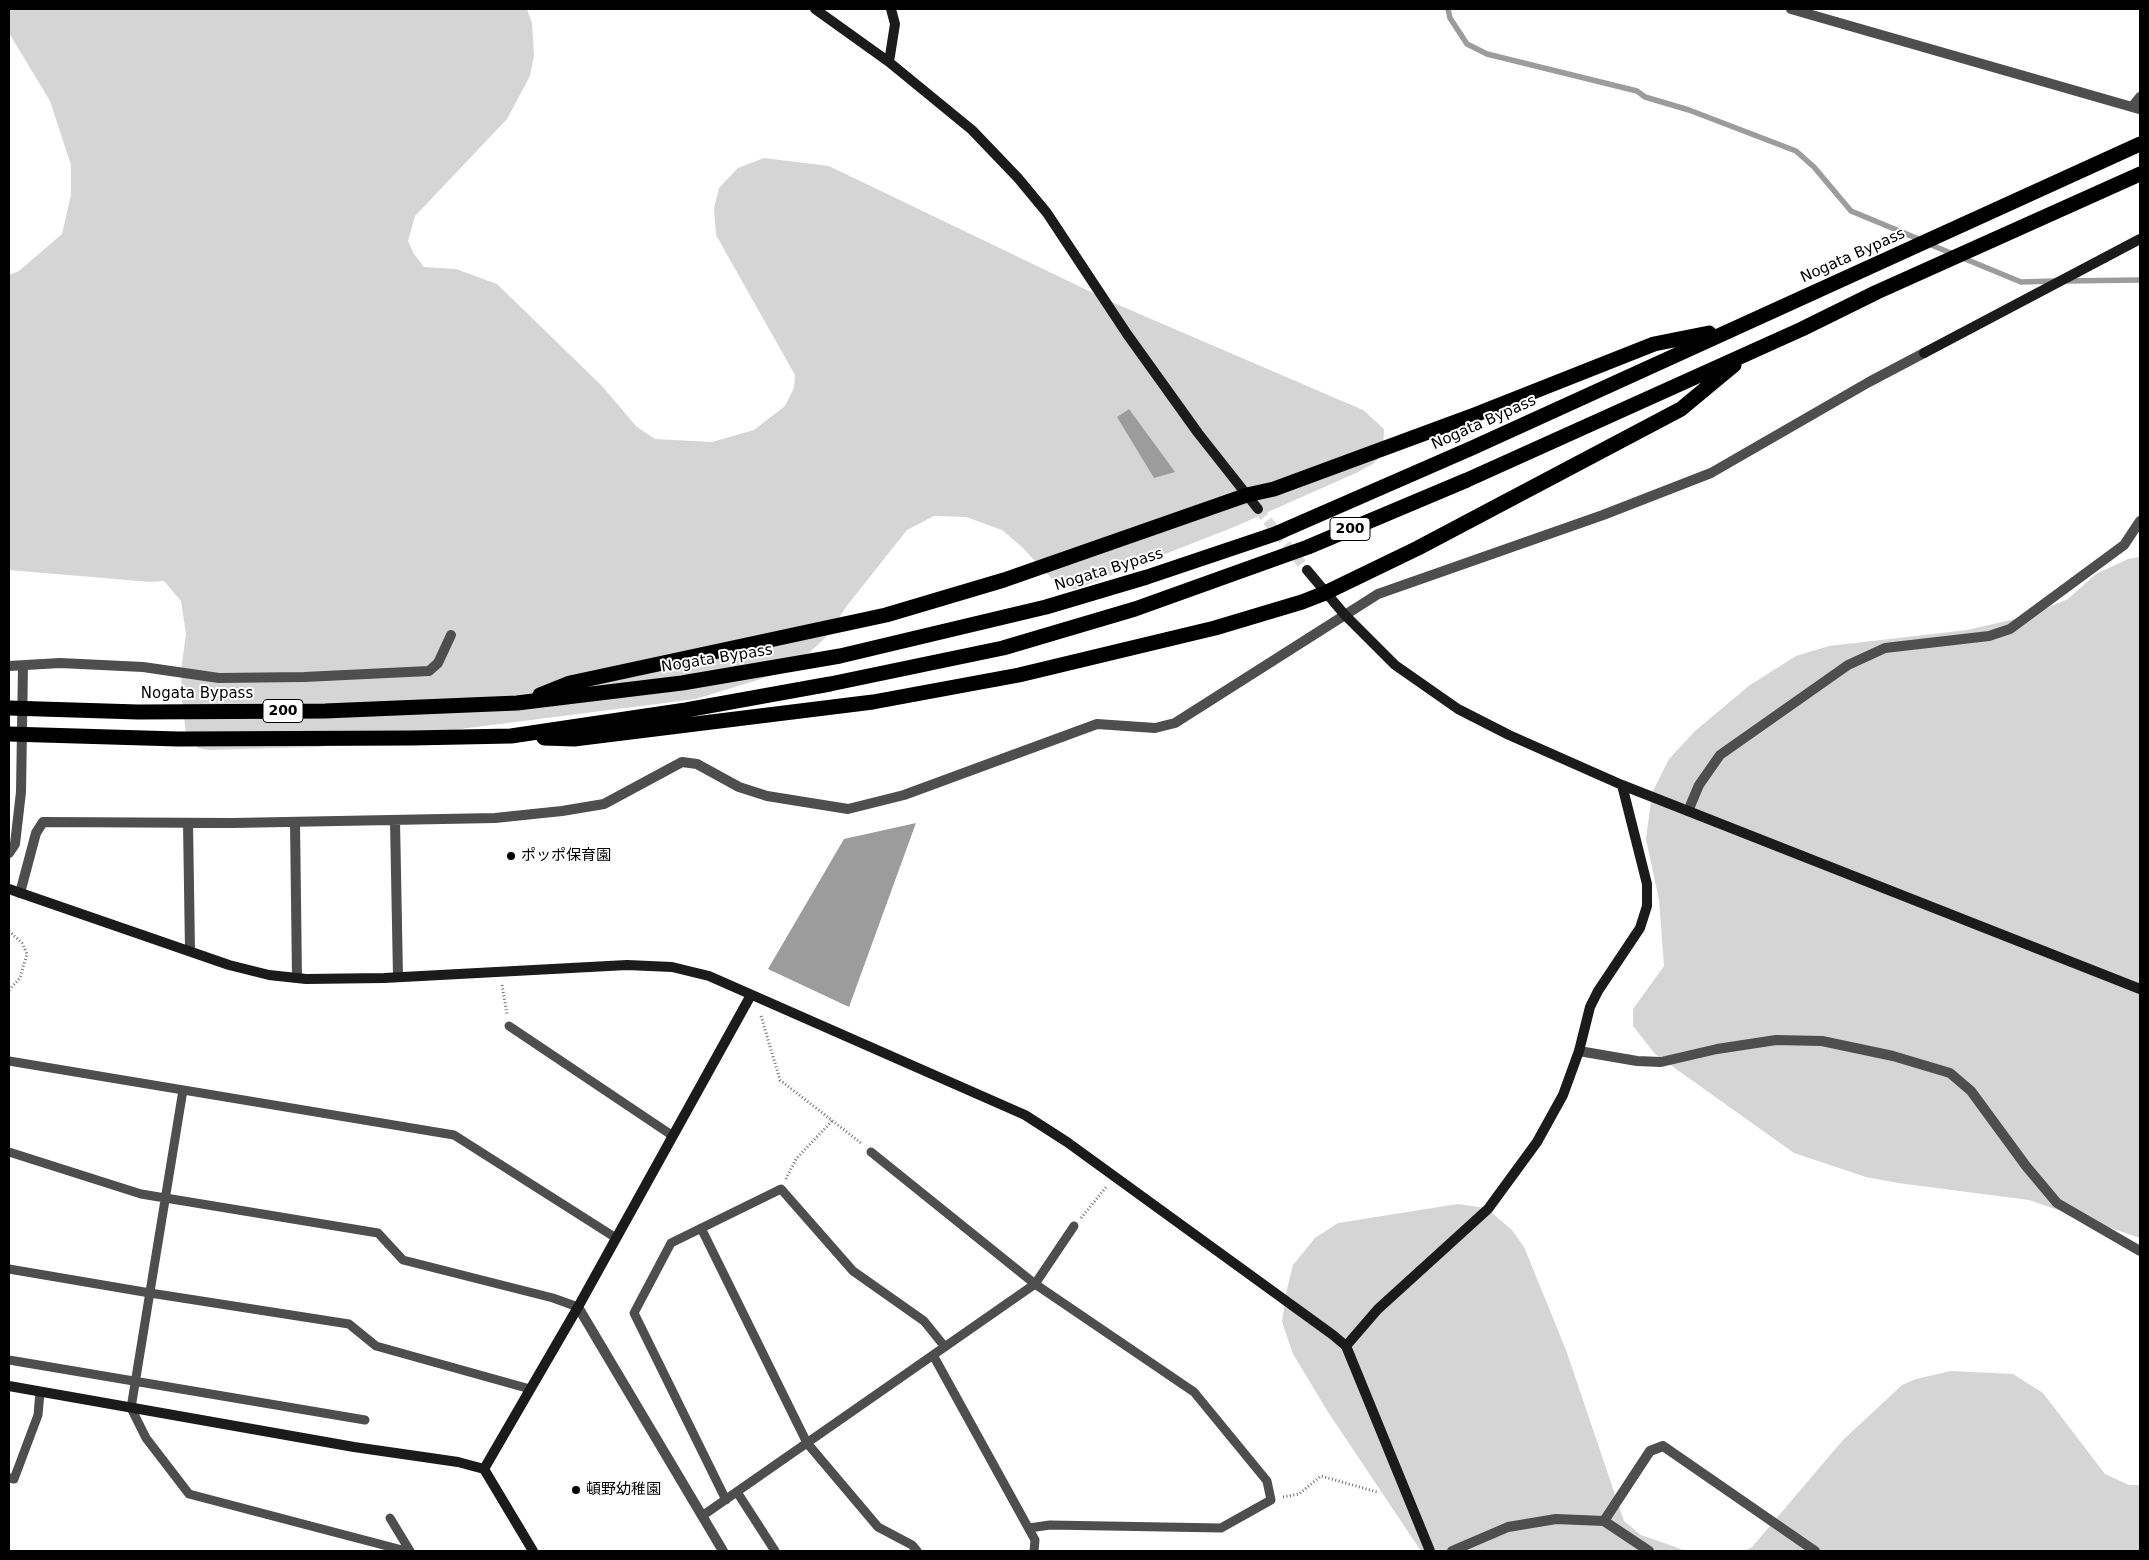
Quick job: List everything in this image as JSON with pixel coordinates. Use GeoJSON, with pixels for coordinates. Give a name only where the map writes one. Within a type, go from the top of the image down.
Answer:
{"type":"FeatureCollection","features":[{"type":"Feature","properties":{"kind":"highway","name":"Nogata Bypass"},"geometry":{"type":"LineString","coordinates":[[9,708],[49,710],[325,711],[517,703],[682,683],[840,656],[1046,607],[1147,577],[1274,534],[1472,448],[1854,276],[2140,144]]}},
{"type":"Feature","properties":{"kind":"highway","name":"200"},"geometry":{"type":"LineString","coordinates":[[9,734],[178,739],[511,736],[686,710],[830,684],[1003,648],[1135,609],[1308,547],[1458,484],[2140,174]]}},
{"type":"Feature","properties":{"kind":"highway"},"geometry":{"type":"LineString","coordinates":[[517,703],[570,683],[886,615],[1004,580],[1246,495],[1274,489],[1477,414],[1654,344],[1733,329]]}},
{"type":"Feature","properties":{"kind":"highway"},"geometry":{"type":"LineString","coordinates":[[511,736],[574,739],[873,702],[1019,675],[1224,626],[1326,593],[1418,548],[1681,409],[1749,353]]}},
{"type":"Feature","properties":{"kind":"street"},"geometry":{"type":"LineString","coordinates":[[815,9],[889,62],[972,130],[1018,178],[1047,213],[1127,334],[1198,433],[1258,509]]}},
{"type":"Feature","properties":{"kind":"street"},"geometry":{"type":"LineString","coordinates":[[889,62],[895,24],[891,9]]}},
{"type":"Feature","properties":{"kind":"street"},"geometry":{"type":"LineString","coordinates":[[1791,9],[2136,108],[2140,97]]}},
{"type":"Feature","properties":{"kind":"street"},"geometry":{"type":"LineString","coordinates":[[20,893],[36,834],[43,822],[188,823],[495,818],[562,811],[604,804],[682,762],[697,764],[739,787],[767,796],[848,809],[904,795],[1097,724],[1155,728],[1175,723],[1378,594],[1603,515],[1711,473],[1868,382],[2140,239]]}},
{"type":"Feature","properties":{"kind":"street"},"geometry":{"type":"LineString","coordinates":[[1688,811],[1698,785],[1720,755],[1848,665],[1885,648],[1989,636],[2010,629],[2124,545],[2140,521]]}},
{"type":"Feature","properties":{"kind":"street"},"geometry":{"type":"LineString","coordinates":[[1307,570],[1344,614],[1395,665],[1458,709],[1509,735],[1622,785],[2140,989]]}},
{"type":"Feature","properties":{"kind":"street"},"geometry":{"type":"LineString","coordinates":[[9,666],[60,663],[143,667],[220,678],[304,677],[429,671],[438,664],[451,635]]}},
{"type":"Feature","properties":{"kind":"street"},"geometry":{"type":"LineString","coordinates":[[9,853],[15,844],[21,792],[23,666]]}},
{"type":"Feature","properties":{"kind":"street"},"geometry":{"type":"LineString","coordinates":[[1346,1346],[1378,1309],[1488,1209],[1537,1142],[1563,1095],[1579,1051],[1590,1007],[1640,928],[1647,906],[1646,884],[1622,785]]}},
{"type":"Feature","properties":{"kind":"street"},"geometry":{"type":"LineString","coordinates":[[395,820],[398,977]]}},
{"type":"Feature","properties":{"kind":"street"},"geometry":{"type":"LineString","coordinates":[[295,822],[297,978]]}},
{"type":"Feature","properties":{"kind":"street"},"geometry":{"type":"LineString","coordinates":[[188,823],[190,952]]}},
{"type":"Feature","properties":{"kind":"street"},"geometry":{"type":"LineString","coordinates":[[9,889],[229,965],[297,978],[398,977],[627,965],[672,967],[709,976],[1025,1115],[1115,1176],[1333,1334],[1346,1346],[1430,1551]]}},
{"type":"Feature","properties":{"kind":"street"},"geometry":{"type":"LineString","coordinates":[[484,1469],[578,1307],[751,995]]}},
{"type":"Feature","properties":{"kind":"street"},"geometry":{"type":"LineString","coordinates":[[1579,1051],[1637,1061],[1662,1062],[1717,1049],[1776,1040],[1822,1040],[1893,1056],[1950,1073],[1972,1091],[2026,1166],[2057,1203],[2140,1251]]}},
{"type":"Feature","properties":{"kind":"street"},"geometry":{"type":"LineString","coordinates":[[578,1307],[723,1551]]}},
{"type":"Feature","properties":{"kind":"street"},"geometry":{"type":"LineString","coordinates":[[9,1386],[354,1447],[458,1462],[484,1469],[533,1551]]}},
{"type":"Feature","properties":{"kind":"street"},"geometry":{"type":"LineString","coordinates":[[1604,1521],[1650,1451],[1663,1446],[1815,1551]]}},
{"type":"Feature","properties":{"kind":"street"},"geometry":{"type":"LineString","coordinates":[[1452,1551],[1508,1527],[1556,1519],[1604,1521],[1649,1551]]}},
{"type":"Feature","properties":{"kind":"lane"},"geometry":{"type":"LineString","coordinates":[[509,1026],[672,1136]]}},
{"type":"Feature","properties":{"kind":"lane"},"geometry":{"type":"LineString","coordinates":[[9,1061],[454,1135],[616,1238]]}},
{"type":"Feature","properties":{"kind":"lane"},"geometry":{"type":"LineString","coordinates":[[183,1090],[132,1408],[146,1438],[189,1494],[408,1551]]}},
{"type":"Feature","properties":{"kind":"lane"},"geometry":{"type":"LineString","coordinates":[[9,1152],[141,1194],[378,1233],[403,1260],[553,1298],[578,1307]]}},
{"type":"Feature","properties":{"kind":"lane"},"geometry":{"type":"LineString","coordinates":[[872,1152],[1035,1284],[1194,1392],[1267,1481],[1271,1500],[1221,1528],[1050,1526],[1028,1528]]}},
{"type":"Feature","properties":{"kind":"lane"},"geometry":{"type":"LineString","coordinates":[[726,1500],[634,1313],[671,1243],[781,1189],[852,1271],[924,1321],[945,1347]]}},
{"type":"Feature","properties":{"kind":"lane"},"geometry":{"type":"LineString","coordinates":[[702,1516],[1035,1284],[1074,1226]]}},
{"type":"Feature","properties":{"kind":"lane"},"geometry":{"type":"LineString","coordinates":[[701,1228],[807,1443],[878,1527],[912,1545],[917,1551]]}},
{"type":"Feature","properties":{"kind":"lane"},"geometry":{"type":"LineString","coordinates":[[9,1269],[349,1324],[376,1346],[530,1389]]}},
{"type":"Feature","properties":{"kind":"lane"},"geometry":{"type":"LineString","coordinates":[[933,1356],[1035,1540],[1034,1551]]}},
{"type":"Feature","properties":{"kind":"lane"},"geometry":{"type":"LineString","coordinates":[[9,1360],[364,1420]]}},
{"type":"Feature","properties":{"kind":"lane"},"geometry":{"type":"LineString","coordinates":[[9,1478],[14,1479],[38,1415],[40,1392]]}},
{"type":"Feature","properties":{"kind":"lane"},"geometry":{"type":"LineString","coordinates":[[737,1492],[775,1551]]}},
{"type":"Feature","properties":{"kind":"lane"},"geometry":{"type":"LineString","coordinates":[[390,1518],[408,1551]]}},
{"type":"Feature","properties":{"kind":"path"},"geometry":{"type":"LineString","coordinates":[[9,931],[22,943],[27,954],[20,978],[9,990]]}},
{"type":"Feature","properties":{"kind":"path"},"geometry":{"type":"LineString","coordinates":[[500,972],[509,1026]]}},
{"type":"Feature","properties":{"kind":"path"},"geometry":{"type":"LineString","coordinates":[[761,1016],[780,1080],[872,1152]]}},
{"type":"Feature","properties":{"kind":"path"},"geometry":{"type":"LineString","coordinates":[[781,1189],[796,1159],[832,1121]]}},
{"type":"Feature","properties":{"kind":"path"},"geometry":{"type":"LineString","coordinates":[[1074,1226],[1115,1176]]}},
{"type":"Feature","properties":{"kind":"path"},"geometry":{"type":"LineString","coordinates":[[1271,1500],[1299,1494],[1322,1476],[1377,1492]]}},
{"type":"Feature","properties":{"kind":"shaded area"},"geometry":{"type":"Polygon","coordinates":[[[9,9],[527,9],[532,23],[534,55],[530,76],[507,119],[415,216],[408,241],[414,254],[424,267],[456,269],[497,284],[602,386],[636,426],[655,439],[712,442],[754,430],[785,406],[794,388],[795,375],[716,235],[714,209],[719,188],[738,168],[764,158],[829,166],[1114,303],[1363,410],[1384,429],[1383,454],[1373,464],[1356,473],[1234,527],[1076,589],[1065,588],[1054,581],[1022,547],[1002,530],[966,517],[934,516],[907,530],[846,607],[827,636],[807,655],[780,673],[696,699],[319,747],[209,750],[198,748],[186,733],[182,701],[181,671],[186,634],[181,601],[164,581],[150,582],[9,570],[9,275],[19,271],[62,234],[71,195],[71,165],[50,101],[9,33],[9,9]]]}},
{"type":"Feature","properties":{"kind":"shaded area"},"geometry":{"type":"Polygon","coordinates":[[[1129,409],[1175,472],[1154,478],[1117,417],[1129,409]]]}},
{"type":"Feature","properties":{"kind":"shaded area"},"geometry":{"type":"Polygon","coordinates":[[[2140,557],[2140,1238],[2029,1200],[1866,1177],[1794,1153],[1655,1054],[1633,1026],[1633,1009],[1664,966],[1659,900],[1646,839],[1652,793],[1669,759],[1695,731],[1750,685],[1796,656],[1829,646],[1967,630],[2028,616],[2068,599],[2096,574],[2128,559],[2140,557]]]}},
{"type":"Feature","properties":{"kind":"shaded area"},"geometry":{"type":"Polygon","coordinates":[[[916,823],[849,1007],[768,969],[844,839],[916,823]]]}},
{"type":"Feature","properties":{"kind":"shaded area"},"geometry":{"type":"Polygon","coordinates":[[[1458,1204],[1486,1208],[1512,1230],[1524,1247],[1566,1350],[1624,1521],[1641,1535],[1687,1551],[1421,1551],[1328,1412],[1293,1354],[1282,1322],[1286,1293],[1293,1265],[1315,1238],[1338,1223],[1458,1204]]]}},
{"type":"Feature","properties":{"kind":"shaded area"},"geometry":{"type":"Polygon","coordinates":[[[1951,1371],[2013,1374],[2043,1393],[2105,1474],[2129,1485],[2140,1485],[2140,1551],[1744,1551],[1752,1547],[1843,1440],[1902,1385],[1916,1379],[1951,1371]]]}},
{"type":"Feature","properties":{"kind":"waterway"},"geometry":{"type":"LineString","coordinates":[[1448,9],[1450,18],[1467,44],[1487,54],[1637,91],[1645,97],[1689,110],[1796,151],[1814,167],[1851,211],[1921,240]]}},
{"type":"Feature","properties":{"kind":"waterway"},"geometry":{"type":"LineString","coordinates":[[1929,244],[2021,282],[2055,281]]}},
{"type":"Feature","properties":{"kind":"waterway"},"geometry":{"type":"LineString","coordinates":[[2064,281],[2140,280]]}},
{"type":"Feature","properties":{"kind":"tunnel"},"geometry":{"type":"LineString","coordinates":[[1258,509],[1307,570]]}},
{"type":"Feature","properties":{"kind":"place","name":"ポッポ保育園"},"geometry":{"type":"Point","coordinates":[511,856]}},
{"type":"Feature","properties":{"kind":"place","name":"頓野幼稚園"},"geometry":{"type":"Point","coordinates":[576,1490]}}]}
